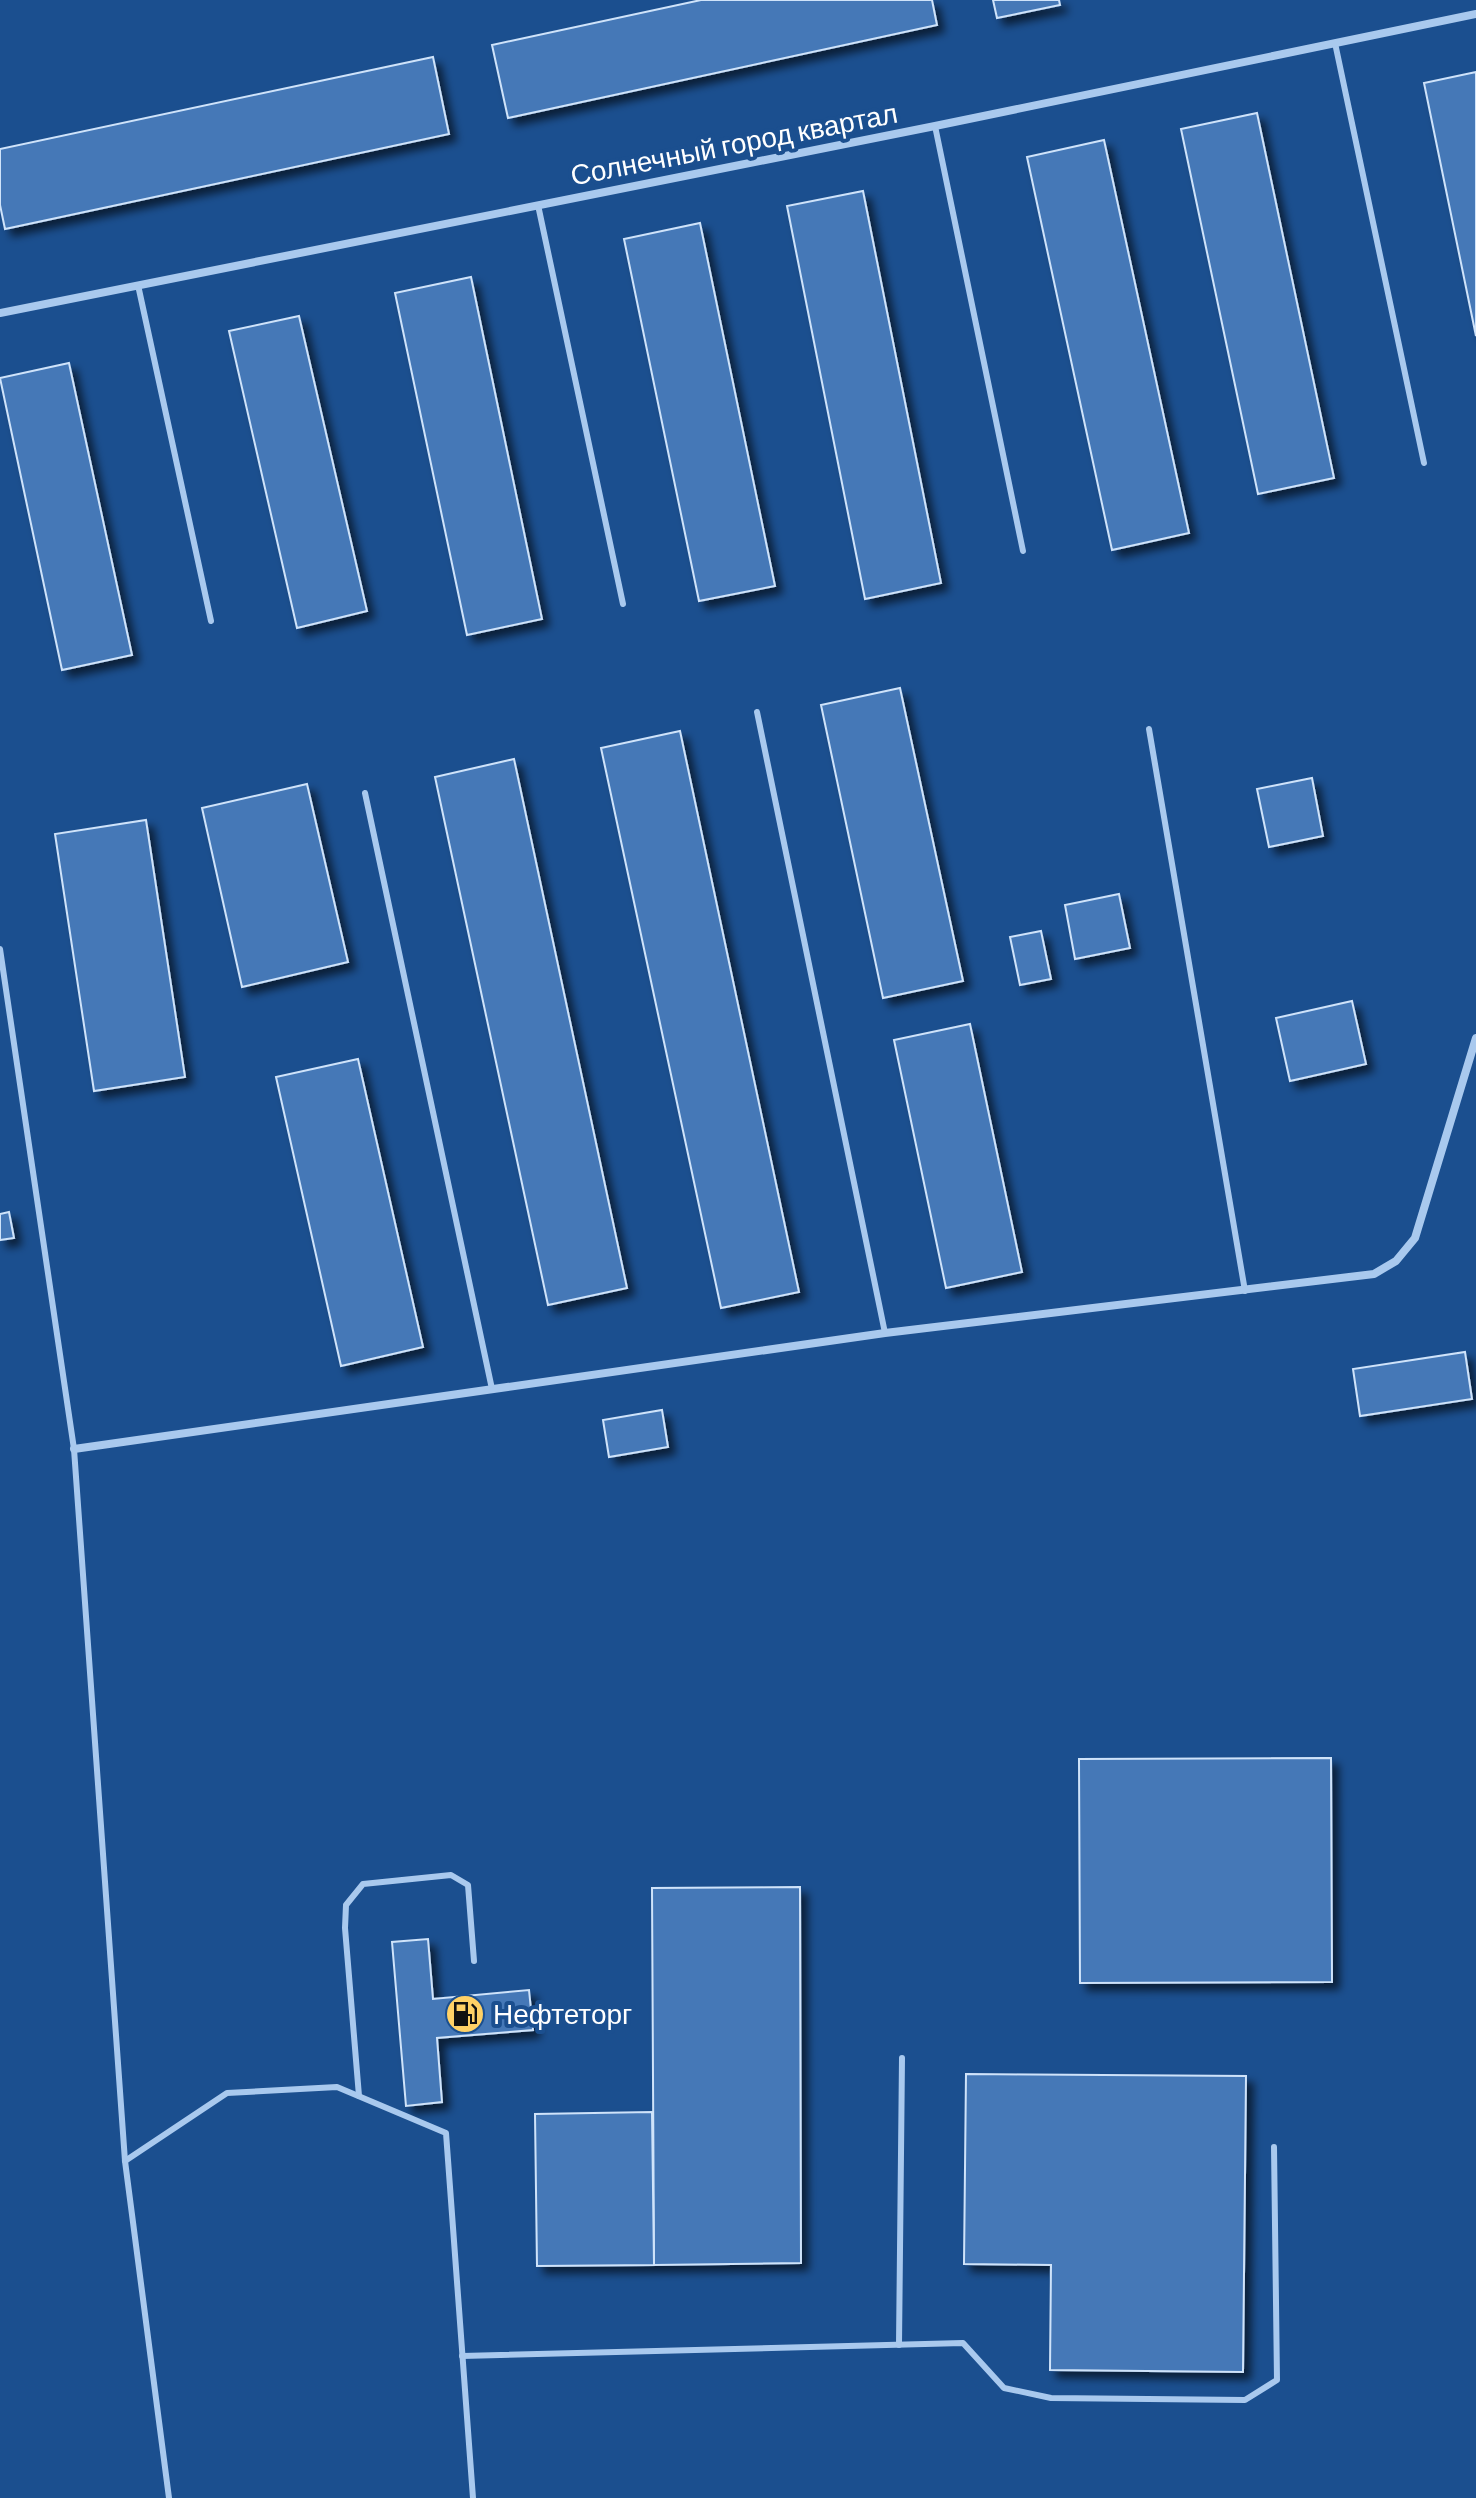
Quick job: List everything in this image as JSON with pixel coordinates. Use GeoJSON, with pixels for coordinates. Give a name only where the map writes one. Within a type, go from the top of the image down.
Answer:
{"type":"FeatureCollection","features":[{"type":"Feature","properties":{"kind":"street","name":"Солнечный город квартал"},"geometry":{"type":"LineString","coordinates":[[0,313],[1476,14]]}},
{"type":"Feature","properties":{"kind":"street"},"geometry":{"type":"LineString","coordinates":[[74,1449],[885,1333],[1374,1274],[1396,1261],[1415,1238],[1476,1038]]}},
{"type":"Feature","properties":{"kind":"lane"},"geometry":{"type":"LineString","coordinates":[[1335,43],[1424,463]]}},
{"type":"Feature","properties":{"kind":"lane"},"geometry":{"type":"LineString","coordinates":[[935,126],[1023,551]]}},
{"type":"Feature","properties":{"kind":"lane"},"geometry":{"type":"LineString","coordinates":[[538,205],[623,604]]}},
{"type":"Feature","properties":{"kind":"lane"},"geometry":{"type":"LineString","coordinates":[[138,285],[211,621]]}},
{"type":"Feature","properties":{"kind":"lane"},"geometry":{"type":"LineString","coordinates":[[757,712],[885,1333]]}},
{"type":"Feature","properties":{"kind":"lane"},"geometry":{"type":"LineString","coordinates":[[1149,729],[1245,1291]]}},
{"type":"Feature","properties":{"kind":"lane"},"geometry":{"type":"LineString","coordinates":[[365,793],[492,1389]]}},
{"type":"Feature","properties":{"kind":"lane"},"geometry":{"type":"LineString","coordinates":[[0,949],[74,1449],[125,2161],[169,2498]]}},
{"type":"Feature","properties":{"kind":"lane"},"geometry":{"type":"LineString","coordinates":[[359,2096],[345,1928],[346,1905],[363,1884],[451,1875],[468,1885],[474,1961]]}},
{"type":"Feature","properties":{"kind":"lane"},"geometry":{"type":"LineString","coordinates":[[899,2345],[902,2058]]}},
{"type":"Feature","properties":{"kind":"lane"},"geometry":{"type":"LineString","coordinates":[[125,2161],[227,2093],[337,2087],[446,2133],[473,2498]]}},
{"type":"Feature","properties":{"kind":"lane"},"geometry":{"type":"LineString","coordinates":[[462,2356],[963,2343],[1004,2388],[1051,2398],[1245,2400],[1277,2380],[1274,2147]]}},
{"type":"Feature","properties":{"kind":"building"},"geometry":{"type":"Polygon","coordinates":[[[701,0],[932,0],[937,25],[508,118],[492,45],[701,0]]]}},
{"type":"Feature","properties":{"kind":"building"},"geometry":{"type":"Polygon","coordinates":[[[993,0],[1059,0],[1060,5],[997,18],[993,0]]]}},
{"type":"Feature","properties":{"kind":"building"},"geometry":{"type":"Polygon","coordinates":[[[433,57],[449,134],[5,229],[0,205],[0,149],[433,57]]]}},
{"type":"Feature","properties":{"kind":"building"},"geometry":{"type":"Polygon","coordinates":[[[1476,72],[1476,336],[1424,83],[1476,72]]]}},
{"type":"Feature","properties":{"kind":"building"},"geometry":{"type":"Polygon","coordinates":[[[1257,113],[1334,478],[1258,494],[1181,129],[1257,113]]]}},
{"type":"Feature","properties":{"kind":"building"},"geometry":{"type":"Polygon","coordinates":[[[1104,140],[1189,533],[1112,550],[1027,157],[1104,140]]]}},
{"type":"Feature","properties":{"kind":"building"},"geometry":{"type":"Polygon","coordinates":[[[863,191],[941,583],[865,599],[787,206],[863,191]]]}},
{"type":"Feature","properties":{"kind":"building"},"geometry":{"type":"Polygon","coordinates":[[[700,223],[775,586],[699,601],[624,239],[700,223]]]}},
{"type":"Feature","properties":{"kind":"building"},"geometry":{"type":"Polygon","coordinates":[[[471,277],[542,619],[467,635],[395,293],[471,277]]]}},
{"type":"Feature","properties":{"kind":"building"},"geometry":{"type":"Polygon","coordinates":[[[299,316],[367,611],[297,628],[229,331],[299,316]]]}},
{"type":"Feature","properties":{"kind":"building"},"geometry":{"type":"Polygon","coordinates":[[[69,363],[132,655],[62,670],[0,378],[69,363]]]}},
{"type":"Feature","properties":{"kind":"building"},"geometry":{"type":"Polygon","coordinates":[[[900,688],[963,981],[883,998],[821,705],[900,688]]]}},
{"type":"Feature","properties":{"kind":"building"},"geometry":{"type":"Polygon","coordinates":[[[680,731],[799,1292],[721,1308],[601,748],[680,731]]]}},
{"type":"Feature","properties":{"kind":"building"},"geometry":{"type":"Polygon","coordinates":[[[514,759],[627,1288],[548,1305],[435,777],[514,759]]]}},
{"type":"Feature","properties":{"kind":"building"},"geometry":{"type":"Polygon","coordinates":[[[1312,778],[1323,836],[1269,847],[1257,789],[1312,778]]]}},
{"type":"Feature","properties":{"kind":"building"},"geometry":{"type":"Polygon","coordinates":[[[307,784],[348,962],[242,987],[202,808],[307,784]]]}},
{"type":"Feature","properties":{"kind":"building"},"geometry":{"type":"Polygon","coordinates":[[[146,820],[185,1077],[94,1091],[55,834],[146,820]]]}},
{"type":"Feature","properties":{"kind":"building"},"geometry":{"type":"Polygon","coordinates":[[[1119,894],[1130,948],[1075,959],[1065,905],[1119,894]]]}},
{"type":"Feature","properties":{"kind":"building"},"geometry":{"type":"Polygon","coordinates":[[[1041,931],[1051,979],[1020,985],[1010,937],[1041,931]]]}},
{"type":"Feature","properties":{"kind":"building"},"geometry":{"type":"Polygon","coordinates":[[[1352,1001],[1366,1064],[1290,1081],[1276,1018],[1352,1001]]]}},
{"type":"Feature","properties":{"kind":"building"},"geometry":{"type":"Polygon","coordinates":[[[970,1024],[1022,1272],[946,1288],[894,1040],[970,1024]]]}},
{"type":"Feature","properties":{"kind":"building"},"geometry":{"type":"Polygon","coordinates":[[[358,1059],[423,1347],[341,1366],[276,1077],[358,1059]]]}},
{"type":"Feature","properties":{"kind":"building"},"geometry":{"type":"Polygon","coordinates":[[[9,1212],[14,1238],[0,1240],[0,1214],[9,1212]]]}},
{"type":"Feature","properties":{"kind":"building"},"geometry":{"type":"Polygon","coordinates":[[[1465,1352],[1472,1399],[1360,1416],[1353,1369],[1465,1352]]]}},
{"type":"Feature","properties":{"kind":"building"},"geometry":{"type":"Polygon","coordinates":[[[662,1410],[668,1447],[609,1457],[603,1420],[662,1410]]]}},
{"type":"Feature","properties":{"kind":"building"},"geometry":{"type":"Polygon","coordinates":[[[1331,1758],[1332,1982],[1080,1983],[1079,1759],[1331,1758]]]}},
{"type":"Feature","properties":{"kind":"building"},"geometry":{"type":"Polygon","coordinates":[[[800,1887],[801,2263],[654,2265],[652,1888],[800,1887]]]}},
{"type":"Feature","properties":{"kind":"building","name":"Нефтеторг"},"geometry":{"type":"Polygon","coordinates":[[[428,1939],[433,1999],[529,1990],[533,2030],[437,2038],[442,2102],[406,2106],[392,1942],[428,1939]]]}},
{"type":"Feature","properties":{"kind":"building"},"geometry":{"type":"Polygon","coordinates":[[[966,2074],[1246,2076],[1243,2372],[1050,2370],[1051,2265],[964,2264],[966,2074]]]}},
{"type":"Feature","properties":{"kind":"building"},"geometry":{"type":"Polygon","coordinates":[[[652,2112],[654,2265],[537,2266],[535,2114],[652,2112]]]}},
{"type":"Feature","properties":{"kind":"place","name":"Нефтеторг"},"geometry":{"type":"Point","coordinates":[465,2014]}}]}
